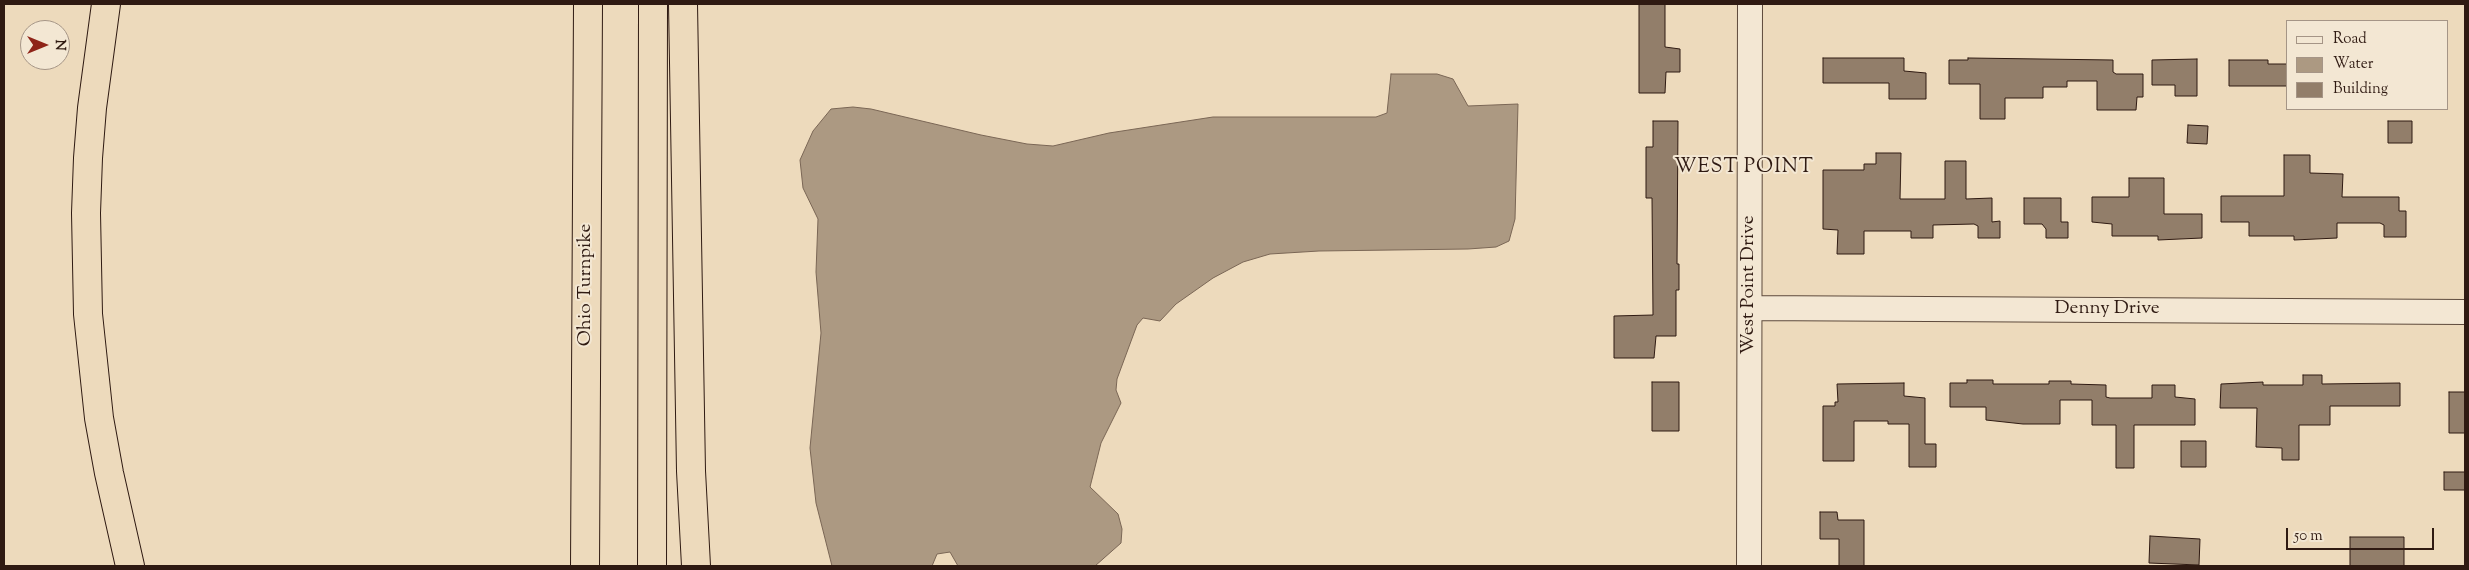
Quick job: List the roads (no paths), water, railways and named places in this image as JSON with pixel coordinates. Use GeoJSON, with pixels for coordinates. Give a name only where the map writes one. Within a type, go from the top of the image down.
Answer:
{"type":"FeatureCollection","features":[{"type":"Feature","properties":{"kind":"highway"},"geometry":{"type":"LineString","coordinates":[[106,4],[92,108],[88,158],[86,213],[88,314],[104,446],[130,566]]}},
{"type":"Feature","properties":{"kind":"highway","name":"Ohio Turnpike"},"geometry":{"type":"LineString","coordinates":[[585,566],[588,4]]}},
{"type":"Feature","properties":{"kind":"highway"},"geometry":{"type":"LineString","coordinates":[[652,566],[653,4]]}},
{"type":"Feature","properties":{"kind":"highway"},"geometry":{"type":"LineString","coordinates":[[683,4],[690,451],[696,566]]}},
{"type":"Feature","properties":{"kind":"street","name":"West Point Drive"},"geometry":{"type":"LineString","coordinates":[[1749,566],[1750,4]]}},
{"type":"Feature","properties":{"kind":"street","name":"Denny Drive"},"geometry":{"type":"LineString","coordinates":[[1750,308],[2465,312]]}},
{"type":"Feature","properties":{"kind":"water"},"geometry":{"type":"Polygon","coordinates":[[[1391,74],[1437,74],[1453,79],[1468,106],[1518,104],[1515,219],[1509,241],[1496,247],[1468,249],[1319,251],[1270,254],[1243,262],[1213,278],[1176,304],[1160,321],[1143,318],[1137,325],[1117,379],[1116,390],[1121,403],[1101,443],[1090,487],[1118,514],[1122,529],[1121,543],[1095,566],[958,566],[950,552],[937,554],[932,566],[832,566],[816,503],[810,448],[821,333],[816,272],[818,219],[803,188],[800,160],[813,131],[831,109],[853,107],[871,109],[981,135],[1027,144],[1053,146],[1109,133],[1213,117],[1376,117],[1387,113],[1391,74]]]}},
{"type":"Feature","properties":{"kind":"district","name":"WEST POINT"},"geometry":{"type":"Point","coordinates":[1744,169]}}]}
